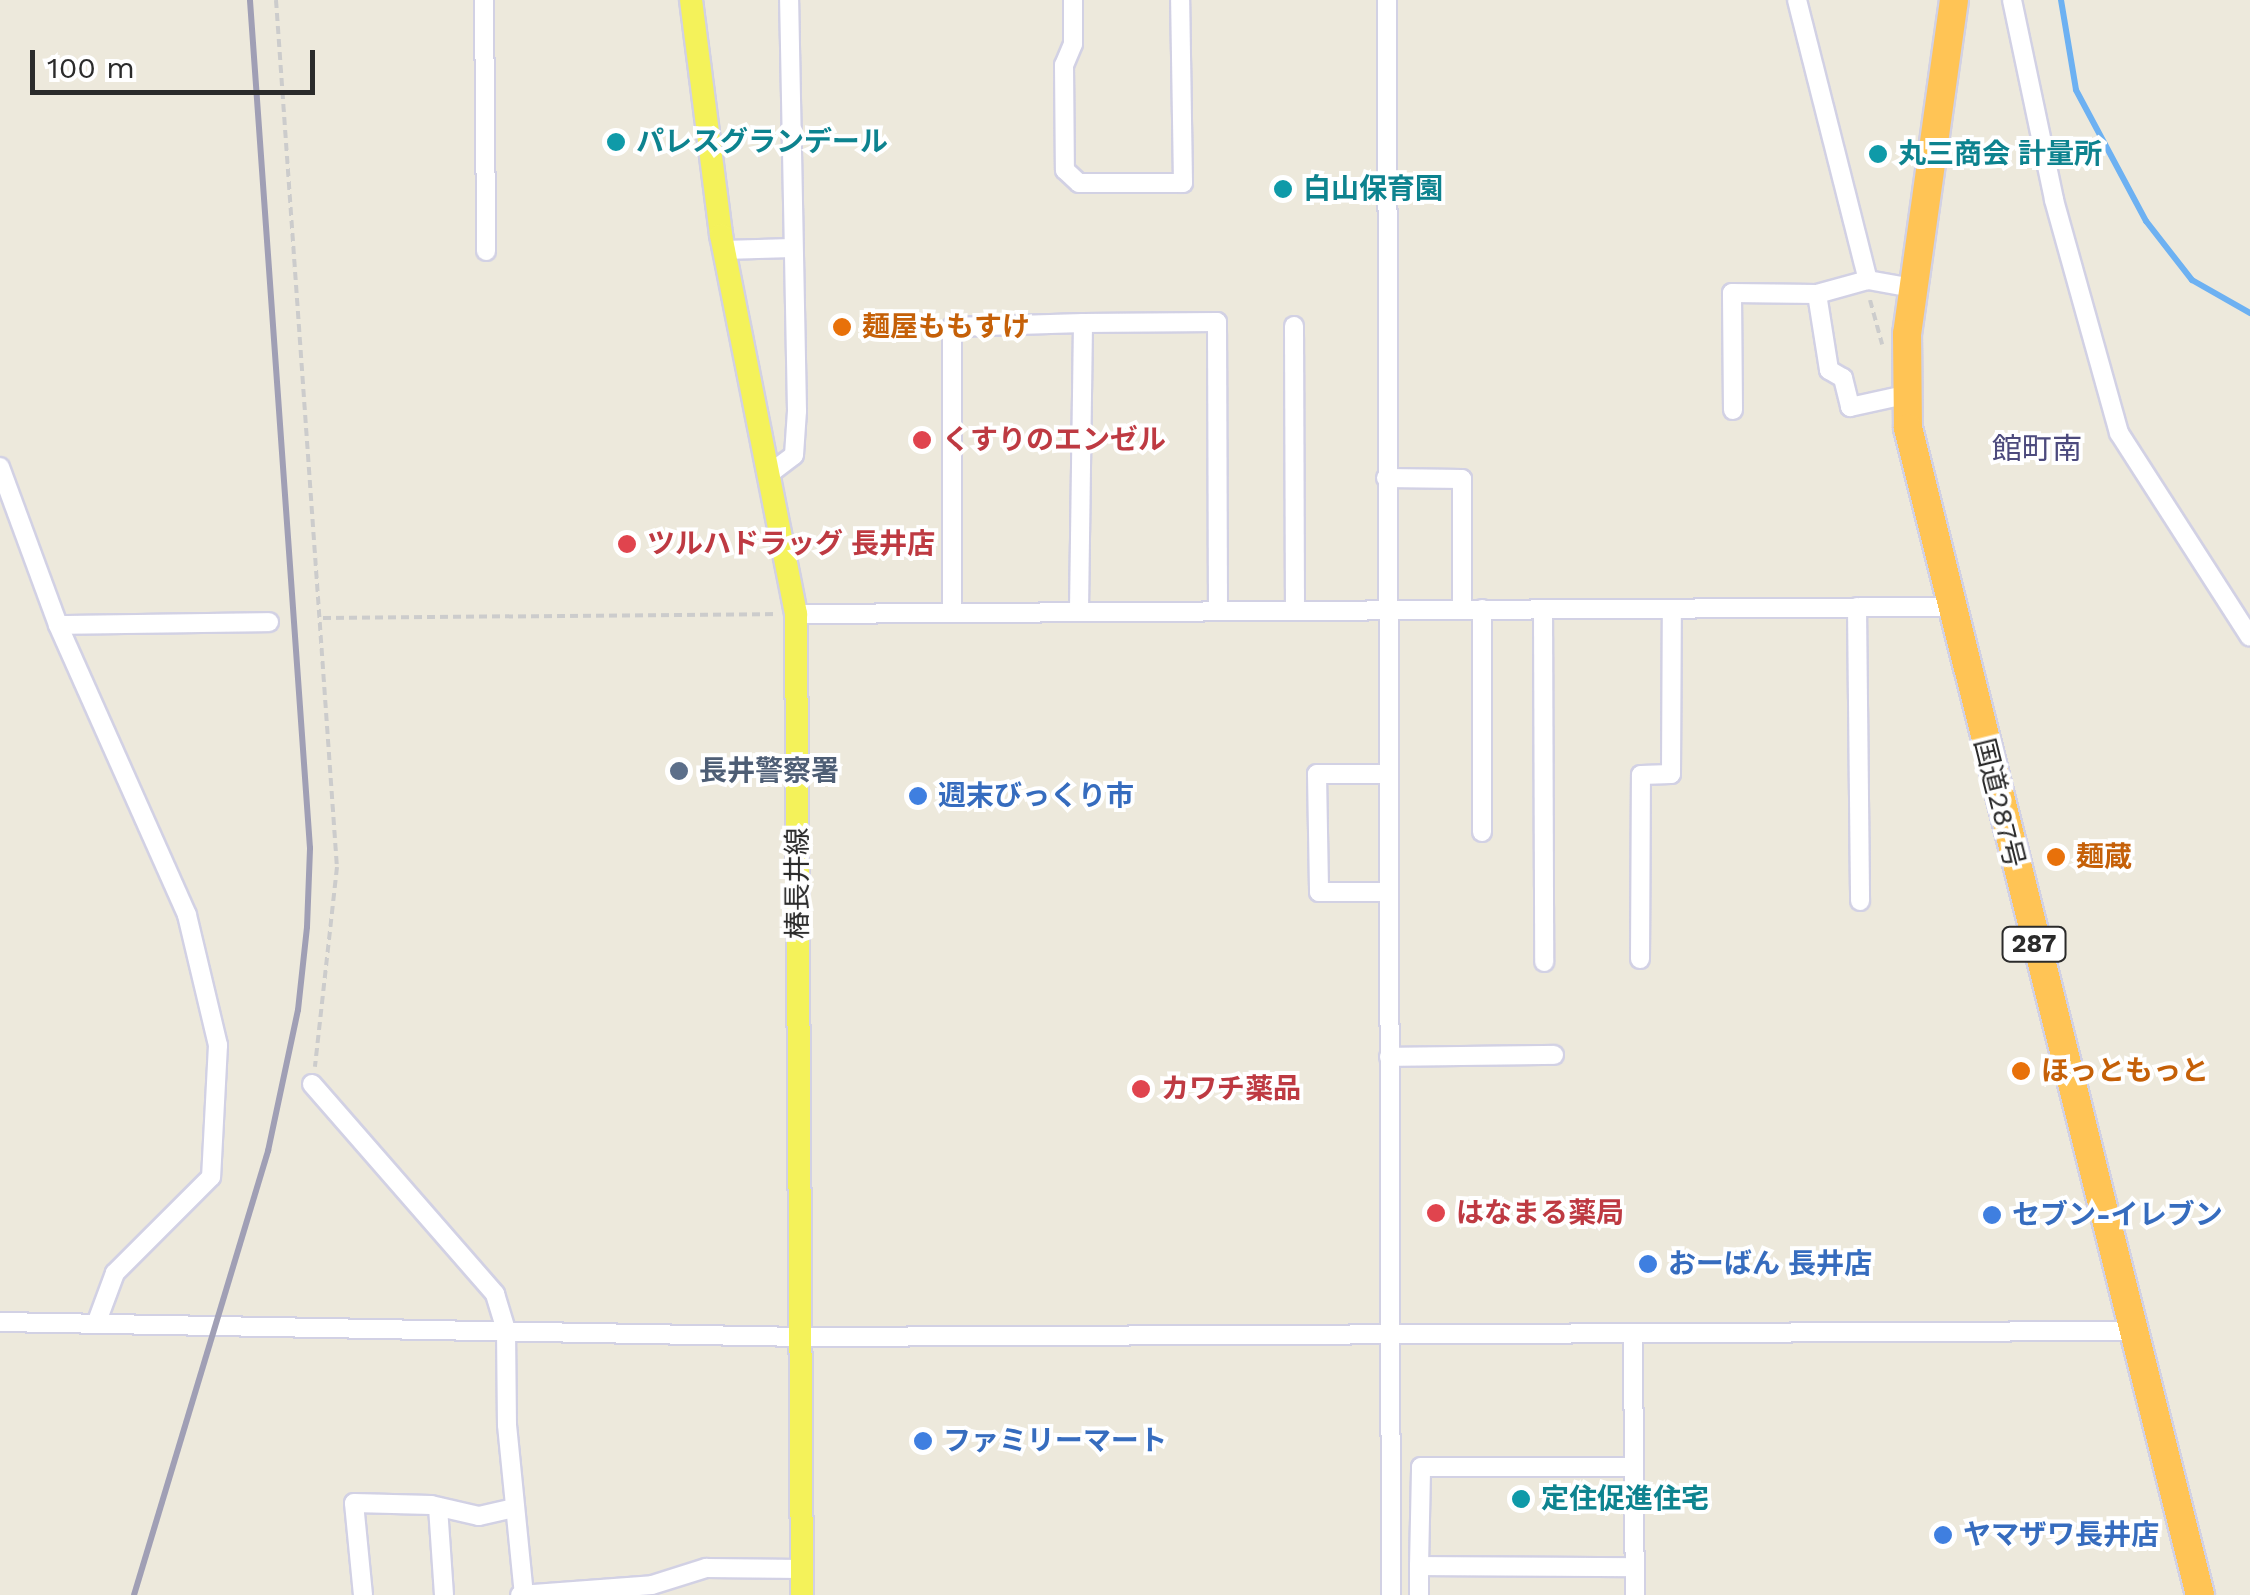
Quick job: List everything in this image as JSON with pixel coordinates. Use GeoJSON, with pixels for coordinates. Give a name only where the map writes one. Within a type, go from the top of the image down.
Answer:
{"type":"FeatureCollection","features":[{"type":"Feature","properties":{"kind":"highway","name":"国道287号"},"geometry":{"type":"LineString","coordinates":[[1954,0],[1913,288],[1906,395],[1913,458],[2200,1595]]}},
{"type":"Feature","properties":{"kind":"main road","name":"椿長井線"},"geometry":{"type":"LineString","coordinates":[[691,0],[724,250],[773,471],[796,614],[802,1595]]}},
{"type":"Feature","properties":{"kind":"street"},"geometry":{"type":"LineString","coordinates":[[484,0],[486,251]]}},
{"type":"Feature","properties":{"kind":"street"},"geometry":{"type":"LineString","coordinates":[[773,471],[794,455],[789,0]]}},
{"type":"Feature","properties":{"kind":"street"},"geometry":{"type":"LineString","coordinates":[[1073,0],[1073,44],[1064,65],[1065,170],[1079,183],[1096,183],[1183,182],[1180,0]]}},
{"type":"Feature","properties":{"kind":"street"},"geometry":{"type":"LineString","coordinates":[[1387,0],[1391,1595]]}},
{"type":"Feature","properties":{"kind":"street"},"geometry":{"type":"LineString","coordinates":[[1797,0],[1867,283]]}},
{"type":"Feature","properties":{"kind":"street"},"geometry":{"type":"LineString","coordinates":[[2012,0],[2054,200],[2120,433],[2250,637]]}},
{"type":"Feature","properties":{"kind":"street"},"geometry":{"type":"LineString","coordinates":[[724,250],[792,248]]}},
{"type":"Feature","properties":{"kind":"street"},"geometry":{"type":"LineString","coordinates":[[1733,410],[1732,293],[1817,294],[1867,283],[1913,288]]}},
{"type":"Feature","properties":{"kind":"street"},"geometry":{"type":"LineString","coordinates":[[1817,294],[1829,370],[1843,378],[1850,408],[1906,395]]}},
{"type":"Feature","properties":{"kind":"street"},"geometry":{"type":"LineString","coordinates":[[952,611],[952,327],[1083,323],[1217,322],[1218,609]]}},
{"type":"Feature","properties":{"kind":"street"},"geometry":{"type":"LineString","coordinates":[[1078,610],[1083,323]]}},
{"type":"Feature","properties":{"kind":"street"},"geometry":{"type":"LineString","coordinates":[[1294,326],[1295,609]]}},
{"type":"Feature","properties":{"kind":"street"},"geometry":{"type":"LineString","coordinates":[[0,467],[58,625],[187,915],[218,1045],[211,1176],[115,1273],[96,1324]]}},
{"type":"Feature","properties":{"kind":"street"},"geometry":{"type":"LineString","coordinates":[[1386,478],[1462,479],[1462,609]]}},
{"type":"Feature","properties":{"kind":"street"},"geometry":{"type":"LineString","coordinates":[[796,614],[1950,606]]}},
{"type":"Feature","properties":{"kind":"street"},"geometry":{"type":"LineString","coordinates":[[1858,607],[1860,902]]}},
{"type":"Feature","properties":{"kind":"street"},"geometry":{"type":"LineString","coordinates":[[1482,609],[1482,832]]}},
{"type":"Feature","properties":{"kind":"street"},"geometry":{"type":"LineString","coordinates":[[1542,609],[1544,962]]}},
{"type":"Feature","properties":{"kind":"street"},"geometry":{"type":"LineString","coordinates":[[1640,959],[1641,776],[1671,774],[1672,609]]}},
{"type":"Feature","properties":{"kind":"street"},"geometry":{"type":"LineString","coordinates":[[58,625],[269,622]]}},
{"type":"Feature","properties":{"kind":"street"},"geometry":{"type":"LineString","coordinates":[[1387,774],[1317,774],[1319,892],[1388,892]]}},
{"type":"Feature","properties":{"kind":"street"},"geometry":{"type":"LineString","coordinates":[[1389,1057],[1554,1055]]}},
{"type":"Feature","properties":{"kind":"street"},"geometry":{"type":"LineString","coordinates":[[312,1084],[495,1294],[506,1330],[522,1595],[652,1585],[706,1568],[802,1569]]}},
{"type":"Feature","properties":{"kind":"street"},"geometry":{"type":"LineString","coordinates":[[0,1322],[800,1337],[2132,1331]]}},
{"type":"Feature","properties":{"kind":"street"},"geometry":{"type":"LineString","coordinates":[[1633,1335],[1635,1595]]}},
{"type":"Feature","properties":{"kind":"street"},"geometry":{"type":"LineString","coordinates":[[1418,1595],[1420,1468],[1634,1468]]}},
{"type":"Feature","properties":{"kind":"street"},"geometry":{"type":"LineString","coordinates":[[363,1595],[354,1504],[438,1507],[479,1516],[515,1508]]}},
{"type":"Feature","properties":{"kind":"street"},"geometry":{"type":"LineString","coordinates":[[438,1507],[444,1595]]}},
{"type":"Feature","properties":{"kind":"street"},"geometry":{"type":"LineString","coordinates":[[1419,1566],[1635,1567]]}},
{"type":"Feature","properties":{"kind":"path"},"geometry":{"type":"LineString","coordinates":[[276,0],[323,618],[337,867],[312,1084]]}},
{"type":"Feature","properties":{"kind":"path"},"geometry":{"type":"LineString","coordinates":[[1867,283],[1886,360]]}},
{"type":"Feature","properties":{"kind":"path"},"geometry":{"type":"LineString","coordinates":[[323,618],[796,614]]}},
{"type":"Feature","properties":{"kind":"waterway"},"geometry":{"type":"LineString","coordinates":[[2061,0],[2076,90],[2146,221],[2192,280],[2250,313]]}},
{"type":"Feature","properties":{"kind":"railway"},"geometry":{"type":"LineString","coordinates":[[134,1595],[268,1151],[298,1010],[307,927],[310,848],[250,0]]}},
{"type":"Feature","properties":{"kind":"place","name":"パレスグランデール"},"geometry":{"type":"Point","coordinates":[616,142]}},
{"type":"Feature","properties":{"kind":"place","name":"丸三商会 計量所"},"geometry":{"type":"Point","coordinates":[1878,154]}},
{"type":"Feature","properties":{"kind":"place","name":"白山保育園"},"geometry":{"type":"Point","coordinates":[1283,189]}},
{"type":"Feature","properties":{"kind":"place","name":"麺屋ももすけ"},"geometry":{"type":"Point","coordinates":[842,327]}},
{"type":"Feature","properties":{"kind":"place","name":"くすりのエンゼル"},"geometry":{"type":"Point","coordinates":[922,440]}},
{"type":"Feature","properties":{"kind":"place","name":"ツルハドラッグ 長井店"},"geometry":{"type":"Point","coordinates":[627,544]}},
{"type":"Feature","properties":{"kind":"place","name":"長井警察署"},"geometry":{"type":"Point","coordinates":[679,771]}},
{"type":"Feature","properties":{"kind":"place","name":"週末びっくり市"},"geometry":{"type":"Point","coordinates":[918,796]}},
{"type":"Feature","properties":{"kind":"place","name":"麺蔵"},"geometry":{"type":"Point","coordinates":[2056,857]}},
{"type":"Feature","properties":{"kind":"place","name":"ほっともっと"},"geometry":{"type":"Point","coordinates":[2021,1071]}},
{"type":"Feature","properties":{"kind":"place","name":"カワチ薬品"},"geometry":{"type":"Point","coordinates":[1141,1089]}},
{"type":"Feature","properties":{"kind":"place","name":"はなまる薬局"},"geometry":{"type":"Point","coordinates":[1436,1213]}},
{"type":"Feature","properties":{"kind":"place","name":"セブン-イレブン"},"geometry":{"type":"Point","coordinates":[1992,1215]}},
{"type":"Feature","properties":{"kind":"place","name":"おーばん 長井店"},"geometry":{"type":"Point","coordinates":[1648,1264]}},
{"type":"Feature","properties":{"kind":"place","name":"ファミリーマート"},"geometry":{"type":"Point","coordinates":[923,1441]}},
{"type":"Feature","properties":{"kind":"place","name":"定住促進住宅"},"geometry":{"type":"Point","coordinates":[1521,1499]}},
{"type":"Feature","properties":{"kind":"place","name":"ヤマザワ長井店"},"geometry":{"type":"Point","coordinates":[1943,1535]}},
{"type":"Feature","properties":{"kind":"district","name":"館町南"},"geometry":{"type":"Point","coordinates":[2037,449]}}]}
